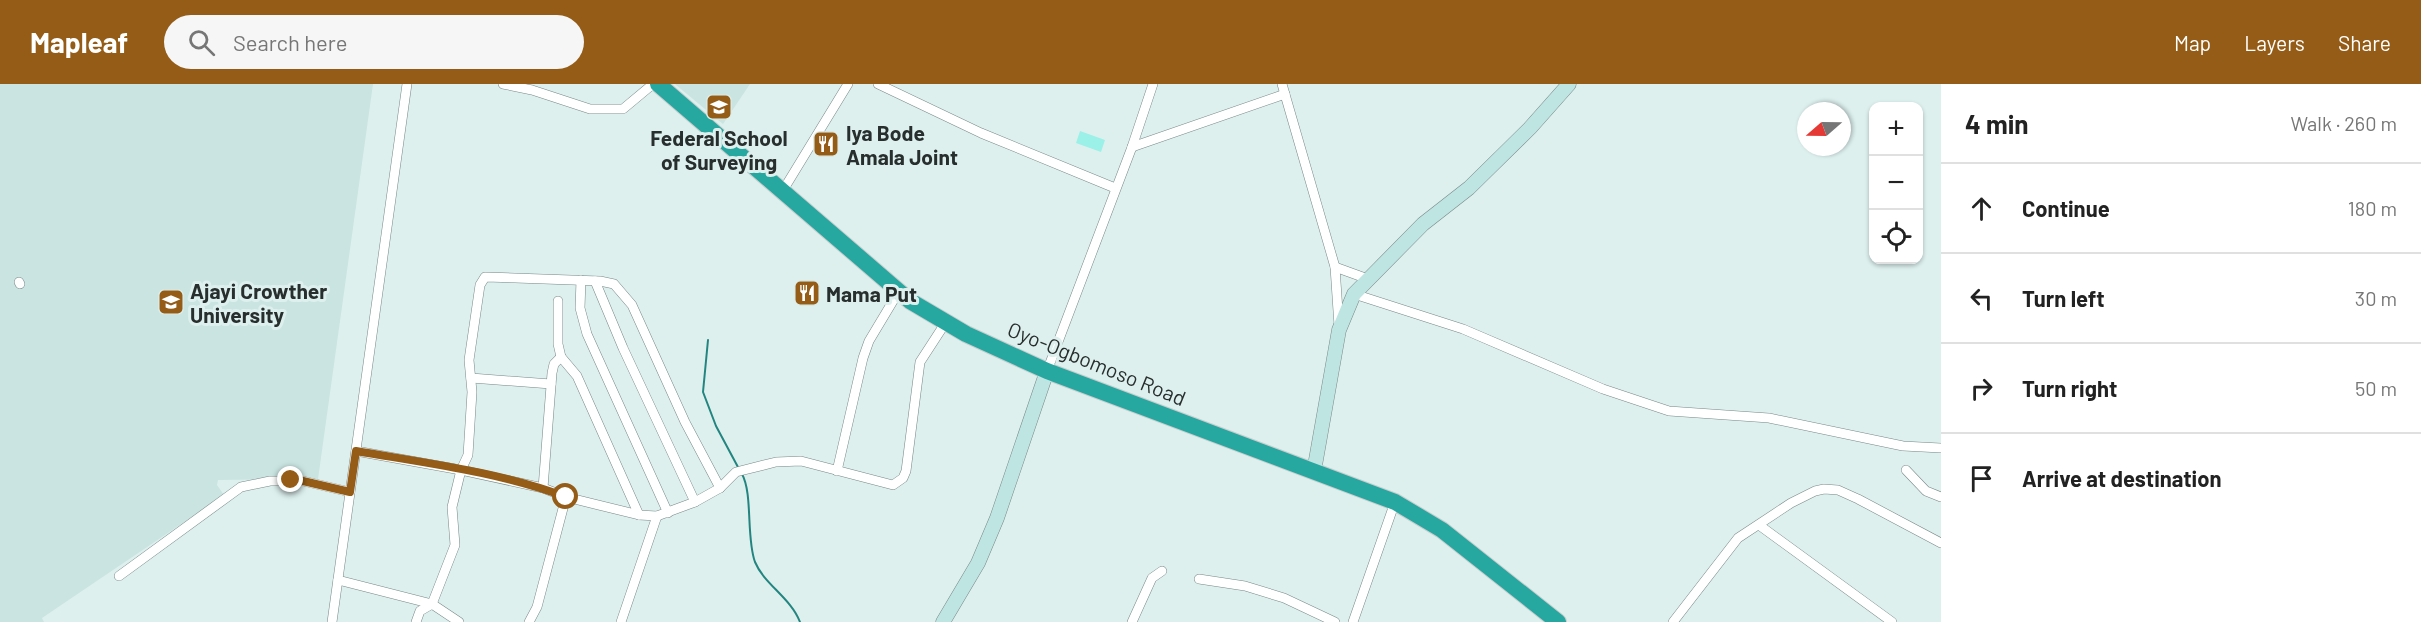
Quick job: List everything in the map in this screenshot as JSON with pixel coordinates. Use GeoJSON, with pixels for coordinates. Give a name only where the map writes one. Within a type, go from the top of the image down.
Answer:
{"type":"FeatureCollection","features":[{"type":"Feature","properties":{"kind":"highway","name":"Oyo-Ogbomoso Road"},"geometry":{"type":"LineString","coordinates":[[656,84],[910,301],[966,334],[1047,371],[1395,502],[1442,530],[1558,622]]}},
{"type":"Feature","properties":{"kind":"main road"},"geometry":{"type":"LineString","coordinates":[[1314,471],[1329,374],[1339,330],[1354,294],[1423,224],[1468,188],[1530,129],[1569,84]]}},
{"type":"Feature","properties":{"kind":"main road"},"geometry":{"type":"LineString","coordinates":[[944,622],[978,563],[997,518],[1047,371]]}},
{"type":"Feature","properties":{"kind":"street"},"geometry":{"type":"LineString","coordinates":[[332,622],[407,84]]}},
{"type":"Feature","properties":{"kind":"street"},"geometry":{"type":"LineString","coordinates":[[502,84],[532,90],[590,109],[616,110],[623,110],[656,84]]}},
{"type":"Feature","properties":{"kind":"street"},"geometry":{"type":"LineString","coordinates":[[782,192],[848,84]]}},
{"type":"Feature","properties":{"kind":"street"},"geometry":{"type":"LineString","coordinates":[[878,84],[981,133],[1115,188]]}},
{"type":"Feature","properties":{"kind":"street"},"geometry":{"type":"LineString","coordinates":[[1047,371],[1132,147],[1153,84]]}},
{"type":"Feature","properties":{"kind":"street"},"geometry":{"type":"LineString","coordinates":[[1282,84],[1335,267],[1339,330]]}},
{"type":"Feature","properties":{"kind":"street"},"geometry":{"type":"LineString","coordinates":[[1132,147],[1285,94]]}},
{"type":"Feature","properties":{"kind":"street"},"geometry":{"type":"LineString","coordinates":[[1335,267],[1368,279]]}},
{"type":"Feature","properties":{"kind":"street"},"geometry":{"type":"LineString","coordinates":[[416,622],[420,611],[432,604],[455,545],[453,507],[461,470],[468,455],[471,378],[469,360],[482,279],[581,280],[614,284],[632,305],[685,422],[720,488]]}},
{"type":"Feature","properties":{"kind":"street"},"geometry":{"type":"LineString","coordinates":[[581,280],[582,321],[668,513]]}},
{"type":"Feature","properties":{"kind":"street"},"geometry":{"type":"LineString","coordinates":[[595,281],[622,348],[695,502]]}},
{"type":"Feature","properties":{"kind":"street"},"geometry":{"type":"LineString","coordinates":[[837,471],[866,350],[899,291]]}},
{"type":"Feature","properties":{"kind":"street"},"geometry":{"type":"LineString","coordinates":[[1354,294],[1463,329],[1603,389],[1669,411],[1769,418],[1903,446],[1941,448]]}},
{"type":"Feature","properties":{"kind":"street"},"geometry":{"type":"LineString","coordinates":[[558,301],[558,344],[561,357],[577,376],[639,515]]}},
{"type":"Feature","properties":{"kind":"street"},"geometry":{"type":"LineString","coordinates":[[356,451],[543,488],[566,497],[639,515],[657,516],[668,513],[720,488],[741,470],[776,462],[801,461],[892,485],[903,478],[906,471],[920,362],[946,322]]}},
{"type":"Feature","properties":{"kind":"street"},"geometry":{"type":"LineString","coordinates":[[543,488],[551,384],[554,364],[561,357]]}},
{"type":"Feature","properties":{"kind":"street"},"geometry":{"type":"LineString","coordinates":[[471,378],[551,384]]}},
{"type":"Feature","properties":{"kind":"street"},"geometry":{"type":"LineString","coordinates":[[1906,470],[1926,491],[1941,497]]}},
{"type":"Feature","properties":{"kind":"street"},"geometry":{"type":"LineString","coordinates":[[119,576],[241,487],[270,481],[291,480],[350,492]]}},
{"type":"Feature","properties":{"kind":"street"},"geometry":{"type":"LineString","coordinates":[[1672,622],[1738,538],[1791,503],[1815,491],[1831,489],[1858,499],[1941,543]]}},
{"type":"Feature","properties":{"kind":"street"},"geometry":{"type":"LineString","coordinates":[[529,622],[537,607],[566,497]]}},
{"type":"Feature","properties":{"kind":"street"},"geometry":{"type":"LineString","coordinates":[[1353,622],[1395,502]]}},
{"type":"Feature","properties":{"kind":"street"},"geometry":{"type":"LineString","coordinates":[[621,622],[657,516]]}},
{"type":"Feature","properties":{"kind":"street"},"geometry":{"type":"LineString","coordinates":[[1759,525],[1892,622]]}},
{"type":"Feature","properties":{"kind":"street"},"geometry":{"type":"LineString","coordinates":[[1132,622],[1152,578],[1162,571]]}},
{"type":"Feature","properties":{"kind":"street"},"geometry":{"type":"LineString","coordinates":[[1199,579],[1245,586],[1284,598],[1335,622]]}},
{"type":"Feature","properties":{"kind":"street"},"geometry":{"type":"LineString","coordinates":[[338,580],[432,604],[459,622]]}},
{"type":"Feature","properties":{"kind":"shaded area","name":"Ajayi Crowther University"},"geometry":{"type":"Polygon","coordinates":[[[0,84],[373,84],[318,479],[218,480],[217,485],[224,495],[42,618],[44,622],[0,622],[0,84]]]}},
{"type":"Feature","properties":{"kind":"shaded area","name":"Federal School of Surveying"},"geometry":{"type":"Polygon","coordinates":[[[675,84],[750,84],[723,124],[675,84]]]}},
{"type":"Feature","properties":{"kind":"shaded area"},"geometry":{"type":"Polygon","coordinates":[[[1080,131],[1105,140],[1101,152],[1076,143],[1080,131]]]}},
{"type":"Feature","properties":{"kind":"waterway"},"geometry":{"type":"LineString","coordinates":[[708,340],[703,392],[716,426],[739,469]]}},
{"type":"Feature","properties":{"kind":"waterway"},"geometry":{"type":"LineString","coordinates":[[742,474],[747,493],[752,552],[755,562],[759,570],[796,613],[800,622]]}},
{"type":"Feature","properties":{"kind":"place","name":"Federal School of Surveying"},"geometry":{"type":"Point","coordinates":[719,107]}},
{"type":"Feature","properties":{"kind":"place","name":"Iya Bode Amala Joint"},"geometry":{"type":"Point","coordinates":[826,144]}},
{"type":"Feature","properties":{"kind":"place","name":"Mama Put"},"geometry":{"type":"Point","coordinates":[807,293]}},
{"type":"Feature","properties":{"kind":"place","name":"Ajayi Crowther University"},"geometry":{"type":"Point","coordinates":[171,302]}},
{"type":"Feature","properties":{"kind":"route"},"geometry":{"type":"LineString","coordinates":[[291,480],[350,492],[356,451],[461,470],[543,488],[566,497]]}}]}
